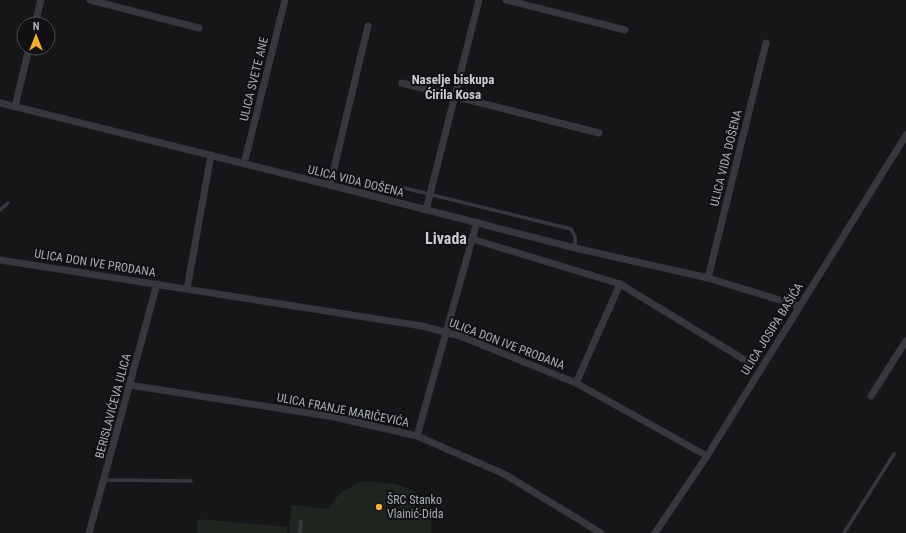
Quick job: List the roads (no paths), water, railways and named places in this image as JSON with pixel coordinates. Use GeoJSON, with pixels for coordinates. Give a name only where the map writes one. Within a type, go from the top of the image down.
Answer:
{"type":"FeatureCollection","features":[{"type":"Feature","properties":{"kind":"street"},"geometry":{"type":"LineString","coordinates":[[37,16],[41,0]]}},
{"type":"Feature","properties":{"kind":"street"},"geometry":{"type":"LineString","coordinates":[[90,0],[200,28]]}},
{"type":"Feature","properties":{"kind":"street","name":"ULICA SVETE ANE"},"geometry":{"type":"LineString","coordinates":[[244,164],[285,0]]}},
{"type":"Feature","properties":{"kind":"street"},"geometry":{"type":"LineString","coordinates":[[426,210],[479,0]]}},
{"type":"Feature","properties":{"kind":"street"},"geometry":{"type":"LineString","coordinates":[[506,0],[625,30]]}},
{"type":"Feature","properties":{"kind":"street"},"geometry":{"type":"LineString","coordinates":[[330,185],[368,26]]}},
{"type":"Feature","properties":{"kind":"street","name":"ULICA VIDA DOŠENA"},"geometry":{"type":"LineString","coordinates":[[708,278],[766,43]]}},
{"type":"Feature","properties":{"kind":"street"},"geometry":{"type":"LineString","coordinates":[[15,107],[27,56]]}},
{"type":"Feature","properties":{"kind":"street"},"geometry":{"type":"LineString","coordinates":[[402,83],[599,133]]}},
{"type":"Feature","properties":{"kind":"street","name":"ULICA VIDA DOŠENA"},"geometry":{"type":"LineString","coordinates":[[0,103],[477,222],[575,248],[708,278],[799,306]]}},
{"type":"Feature","properties":{"kind":"street","name":"ULICA JOSIPA BAŠIĆA"},"geometry":{"type":"LineString","coordinates":[[655,533],[707,456],[906,135]]}},
{"type":"Feature","properties":{"kind":"street"},"geometry":{"type":"LineString","coordinates":[[187,289],[211,155]]}},
{"type":"Feature","properties":{"kind":"street"},"geometry":{"type":"LineString","coordinates":[[417,436],[477,222]]}},
{"type":"Feature","properties":{"kind":"street"},"geometry":{"type":"LineString","coordinates":[[472,238],[620,284],[748,362]]}},
{"type":"Feature","properties":{"kind":"street","name":"ULICA DON IVE PRODANA"},"geometry":{"type":"LineString","coordinates":[[0,260],[422,326],[447,332],[576,383],[707,456]]}},
{"type":"Feature","properties":{"kind":"street","name":"BERISLAVIĆEVA ULICA"},"geometry":{"type":"LineString","coordinates":[[89,533],[157,284]]}},
{"type":"Feature","properties":{"kind":"street"},"geometry":{"type":"LineString","coordinates":[[576,383],[620,284]]}},
{"type":"Feature","properties":{"kind":"street"},"geometry":{"type":"LineString","coordinates":[[870,396],[906,341]]}},
{"type":"Feature","properties":{"kind":"street","name":"ULICA FRANJE MARIČEVIĆA"},"geometry":{"type":"LineString","coordinates":[[130,385],[334,417],[417,436],[504,474],[601,533]]}},
{"type":"Feature","properties":{"kind":"lane"},"geometry":{"type":"LineString","coordinates":[[400,187],[571,230],[575,236],[575,248]]}},
{"type":"Feature","properties":{"kind":"lane"},"geometry":{"type":"LineString","coordinates":[[0,210],[8,203]]}},
{"type":"Feature","properties":{"kind":"lane"},"geometry":{"type":"LineString","coordinates":[[844,533],[894,454]]}},
{"type":"Feature","properties":{"kind":"lane"},"geometry":{"type":"LineString","coordinates":[[104,480],[191,481]]}},
{"type":"Feature","properties":{"kind":"lane"},"geometry":{"type":"LineString","coordinates":[[300,533],[301,521]]}},
{"type":"Feature","properties":{"kind":"place","name":"ŠRC Stanko Vlainić-Dida"},"geometry":{"type":"Point","coordinates":[379,507]}},
{"type":"Feature","properties":{"kind":"district","name":"Naselje biskupa Ćirila Kosa"},"geometry":{"type":"Point","coordinates":[453,86]}},
{"type":"Feature","properties":{"kind":"district","name":"Livada"},"geometry":{"type":"Point","coordinates":[446,238]}}]}
